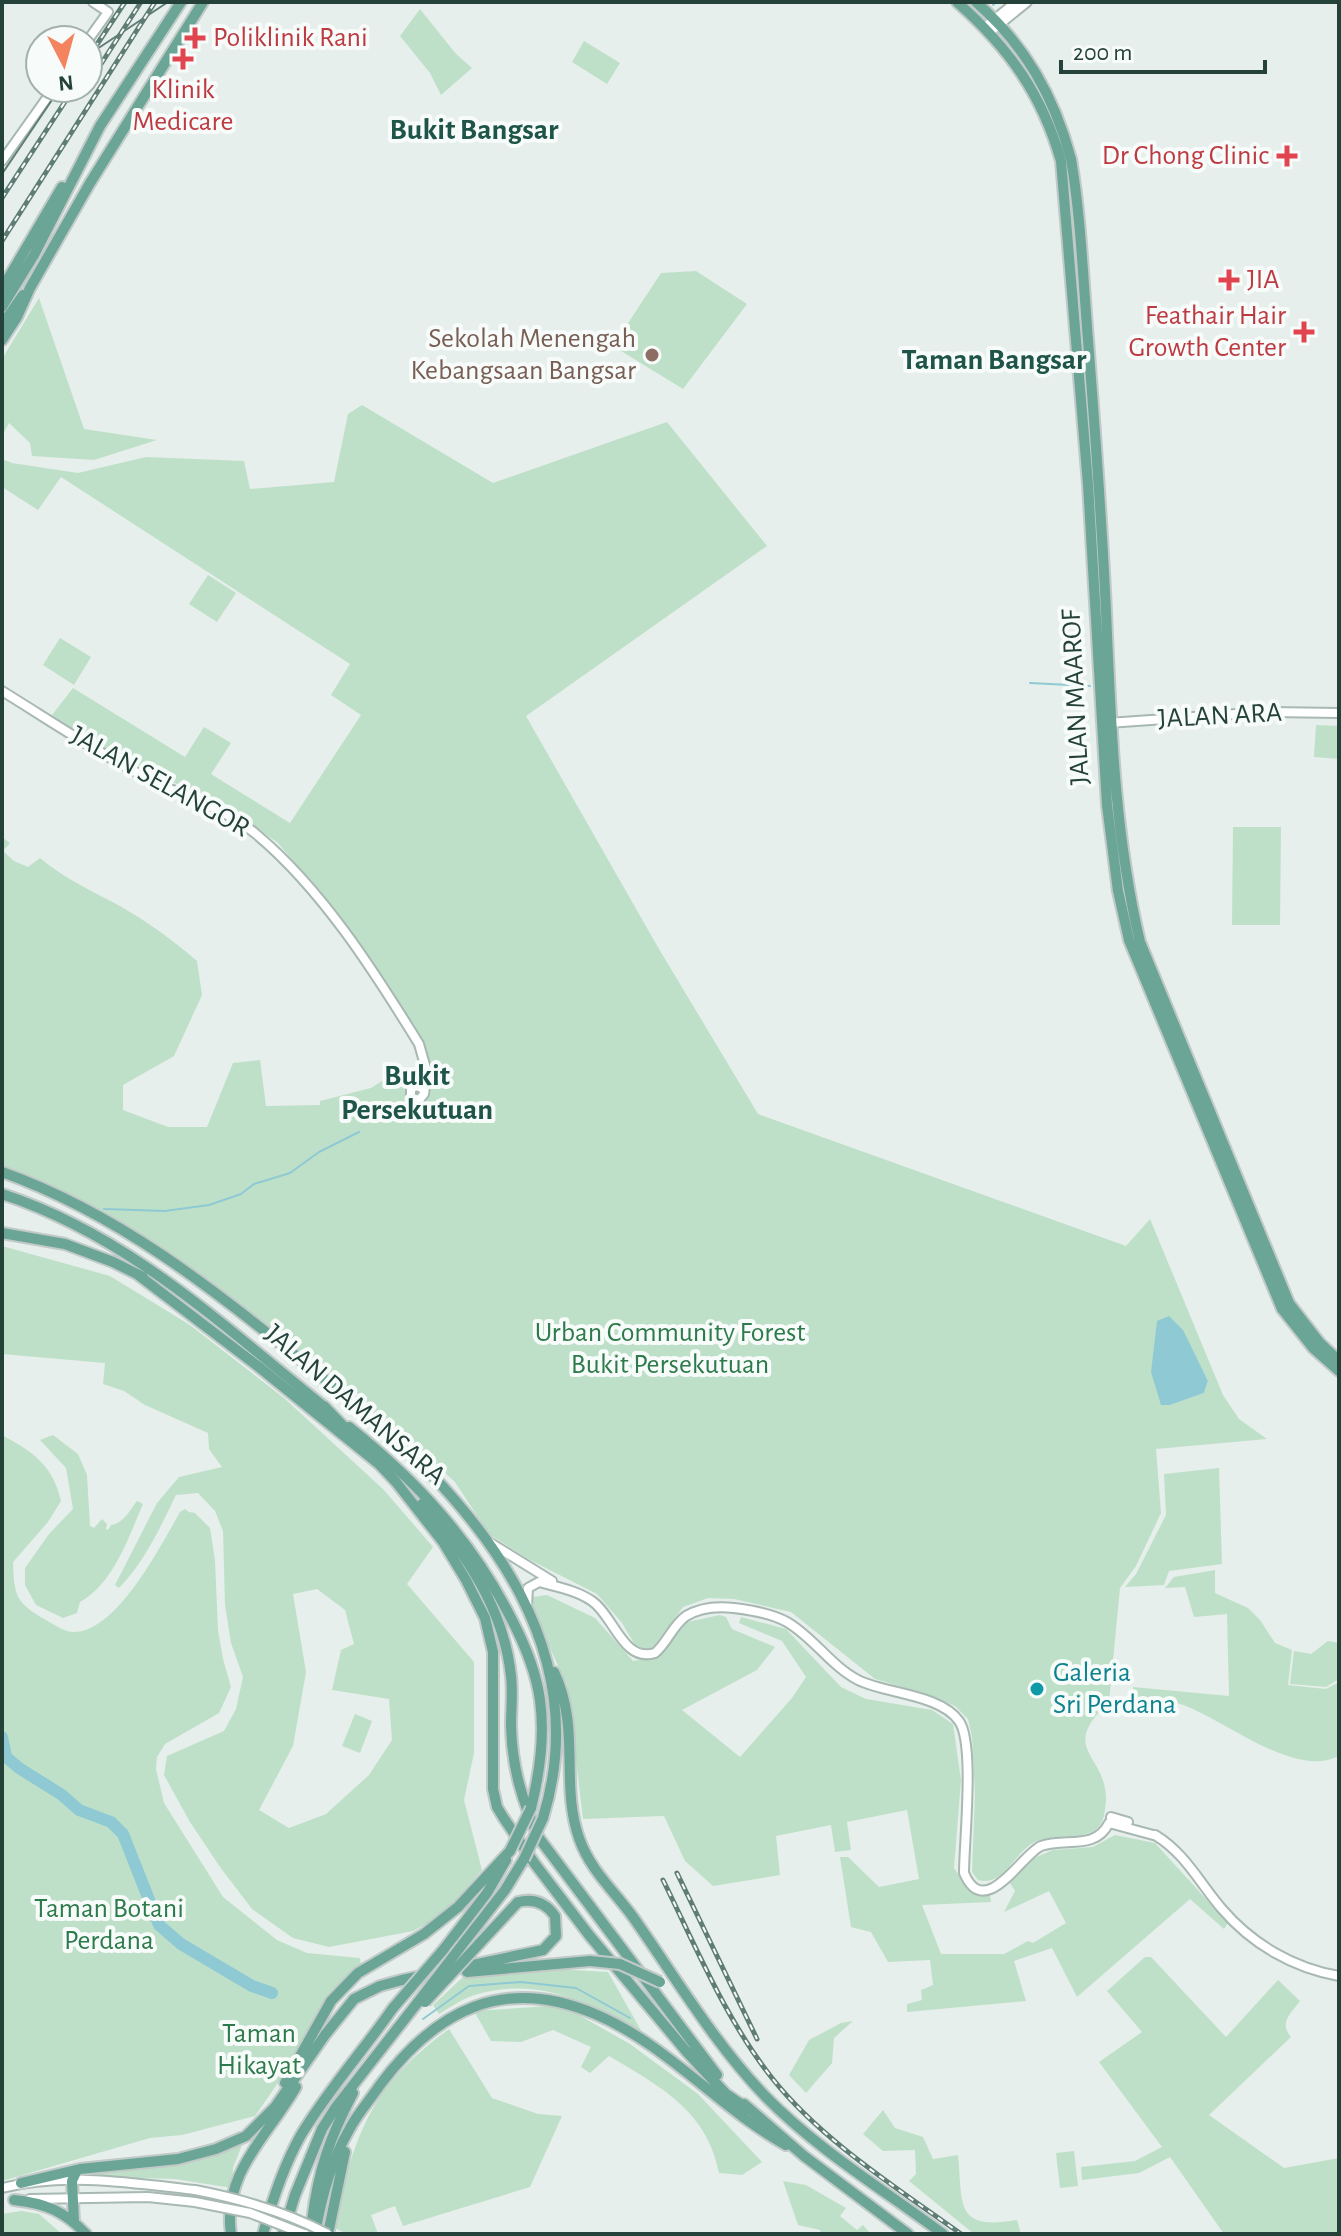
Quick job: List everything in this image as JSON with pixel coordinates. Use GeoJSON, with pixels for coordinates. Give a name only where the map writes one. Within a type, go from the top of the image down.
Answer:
{"type":"FeatureCollection","features":[{"type":"Feature","properties":{"kind":"main road"},"geometry":{"type":"LineString","coordinates":[[2,307],[34,255],[100,126],[181,2]]}},
{"type":"Feature","properties":{"kind":"main road"},"geometry":{"type":"LineString","coordinates":[[2,340],[90,183],[203,2]]}},
{"type":"Feature","properties":{"kind":"main road","name":"JALAN MAAROF"},"geometry":{"type":"LineString","coordinates":[[957,2],[988,29],[1017,64],[1052,127],[1064,176],[1105,723],[1127,889],[1146,962],[1289,1303],[1312,1334],[1339,1361]]}},
{"type":"Feature","properties":{"kind":"main road","name":"JALAN MAAROF"},"geometry":{"type":"LineString","coordinates":[[976,2],[997,21],[1035,68],[1061,122],[1071,159],[1106,611],[1107,805],[1118,891],[1137,965],[1282,1309],[1313,1348],[1339,1371]]}},
{"type":"Feature","properties":{"kind":"main road"},"geometry":{"type":"LineString","coordinates":[[2,289],[73,168],[89,150]]}},
{"type":"Feature","properties":{"kind":"main road"},"geometry":{"type":"LineString","coordinates":[[2,325],[19,298],[30,288]]}},
{"type":"Feature","properties":{"kind":"main road","name":"JALAN DAMANSARA"},"geometry":{"type":"LineString","coordinates":[[2,1172],[67,1198],[172,1259],[397,1439],[445,1487],[507,1571],[543,1648],[557,1709],[558,1746],[543,1818],[524,1859],[505,1890],[422,2002]]}},
{"type":"Feature","properties":{"kind":"main road","name":"JALAN DAMANSARA"},"geometry":{"type":"LineString","coordinates":[[2,1194],[94,1233],[173,1283],[385,1457],[437,1507],[463,1538],[494,1584],[529,1657],[540,1697],[540,1764],[531,1808],[510,1851]]}},
{"type":"Feature","properties":{"kind":"main road"},"geometry":{"type":"LineString","coordinates":[[2,1233],[65,1244],[137,1274],[217,1320]]}},
{"type":"Feature","properties":{"kind":"main road"},"geometry":{"type":"LineString","coordinates":[[137,1274],[229,1343],[379,1464],[428,1521],[466,1580],[485,1618],[493,1652],[493,1789],[497,1807],[535,1864],[649,2009],[726,2094],[908,2234]]}},
{"type":"Feature","properties":{"kind":"main road"},"geometry":{"type":"LineString","coordinates":[[324,1406],[424,1505],[472,1567],[494,1610],[509,1660],[515,1770],[522,1800],[539,1838],[696,2049],[748,2109]]}},
{"type":"Feature","properties":{"kind":"main road"},"geometry":{"type":"LineString","coordinates":[[543,1648],[567,1707],[574,1821],[596,1873],[632,1916],[692,2004],[764,2094],[795,2124],[943,2234]]}},
{"type":"Feature","properties":{"kind":"main road"},"geometry":{"type":"LineString","coordinates":[[263,2234],[287,2162],[300,2137],[331,2089],[493,1883],[510,1851]]}},
{"type":"Feature","properties":{"kind":"main road"},"geometry":{"type":"LineString","coordinates":[[275,2107],[286,2081],[331,2001],[358,1973],[424,1934],[458,1907],[510,1851]]}},
{"type":"Feature","properties":{"kind":"main road"},"geometry":{"type":"LineString","coordinates":[[21,2183],[77,2170],[178,2159],[216,2149],[246,2136],[275,2107],[354,1999],[380,1986],[402,1980],[543,1950],[556,1936],[555,1916],[541,1903],[528,1900],[518,1902],[479,1944],[422,2002],[336,2107],[322,2129],[283,2234]]}},
{"type":"Feature","properties":{"kind":"main road"},"geometry":{"type":"LineString","coordinates":[[402,1980],[590,1961],[620,1964],[660,1982],[692,2004]]}},
{"type":"Feature","properties":{"kind":"main road"},"geometry":{"type":"LineString","coordinates":[[310,2234],[342,2142],[397,2062],[433,2028],[476,2005],[510,1998],[565,2002],[599,2015],[635,2036],[775,2139],[804,2156]]}},
{"type":"Feature","properties":{"kind":"main road"},"geometry":{"type":"LineString","coordinates":[[231,2234],[232,2190],[243,2166],[284,2107],[325,2035]]}},
{"type":"Feature","properties":{"kind":"main road"},"geometry":{"type":"LineString","coordinates":[[310,2234],[315,2195],[328,2143],[364,2073]]}},
{"type":"Feature","properties":{"kind":"main road"},"geometry":{"type":"LineString","coordinates":[[328,2234],[343,2159],[358,2116]]}},
{"type":"Feature","properties":{"kind":"main road"},"geometry":{"type":"LineString","coordinates":[[74,2222],[72,2181],[77,2170]]}},
{"type":"Feature","properties":{"kind":"main road"},"geometry":{"type":"LineString","coordinates":[[14,2200],[45,2204],[74,2222],[86,2234]]}},
{"type":"Feature","properties":{"kind":"street"},"geometry":{"type":"LineString","coordinates":[[93,2],[108,12],[99,24]]}},
{"type":"Feature","properties":{"kind":"street"},"geometry":{"type":"LineString","coordinates":[[988,29],[1016,2]]}},
{"type":"Feature","properties":{"kind":"street"},"geometry":{"type":"LineString","coordinates":[[997,21],[1027,2]]}},
{"type":"Feature","properties":{"kind":"street"},"geometry":{"type":"LineString","coordinates":[[2,161],[43,104]]}},
{"type":"Feature","properties":{"kind":"street","name":"JALAN SELANGOR"},"geometry":{"type":"LineString","coordinates":[[2,691],[79,741],[158,783],[231,816],[283,859],[317,897],[414,1036],[426,1063],[423,1089]]}},
{"type":"Feature","properties":{"kind":"street","name":"JALAN ARA"},"geometry":{"type":"LineString","coordinates":[[1105,723],[1265,712],[1339,713]]}},
{"type":"Feature","properties":{"kind":"street","name":"JALAN DAMANSARA"},"geometry":{"type":"LineString","coordinates":[[488,1542],[529,1569],[601,1608],[630,1649],[641,1655],[655,1653],[680,1620],[698,1610],[724,1607],[750,1610],[788,1622],[859,1680],[909,1695],[950,1712],[961,1723],[965,1738],[967,1794],[964,1873],[975,1886],[991,1888],[999,1885],[1043,1845],[1088,1841],[1108,1824]]}},
{"type":"Feature","properties":{"kind":"street","name":"JALAN DAMANSARA"},"geometry":{"type":"LineString","coordinates":[[531,1619],[528,1588],[539,1582],[566,1589]]}},
{"type":"Feature","properties":{"kind":"street"},"geometry":{"type":"LineString","coordinates":[[1108,1824],[1157,1836]]}},
{"type":"Feature","properties":{"kind":"street"},"geometry":{"type":"LineString","coordinates":[[1108,1824],[1141,1826],[1170,1844],[1190,1864],[1221,1908],[1257,1941],[1289,1960],[1339,1976]]}},
{"type":"Feature","properties":{"kind":"street"},"geometry":{"type":"LineString","coordinates":[[2,2188],[21,2183],[72,2181],[150,2183],[256,2204],[328,2234]]}},
{"type":"Feature","properties":{"kind":"street"},"geometry":{"type":"LineString","coordinates":[[148,2197],[150,2183]]}},
{"type":"Feature","properties":{"kind":"street"},"geometry":{"type":"LineString","coordinates":[[2,2203],[72,2197],[148,2197],[250,2213],[310,2234]]}},
{"type":"Feature","properties":{"kind":"green space"},"geometry":{"type":"Polygon","coordinates":[[[420,9],[456,54],[472,68],[441,95],[430,73],[400,36],[420,9]]]}},
{"type":"Feature","properties":{"kind":"green space"},"geometry":{"type":"Polygon","coordinates":[[[584,41],[620,63],[607,84],[572,62],[584,41]]]}},
{"type":"Feature","properties":{"kind":"green space"},"geometry":{"type":"Polygon","coordinates":[[[696,271],[747,304],[683,389],[613,346],[661,273],[696,271]]]}},
{"type":"Feature","properties":{"kind":"green space"},"geometry":{"type":"Polygon","coordinates":[[[39,298],[84,429],[157,440],[94,460],[32,456],[30,443],[9,423],[2,436],[2,359],[39,298]]]}},
{"type":"Feature","properties":{"kind":"green space","name":"Urban Community Forest Bukit Persekutuan"},"geometry":{"type":"Polygon","coordinates":[[[362,405],[493,483],[667,422],[767,546],[526,716],[659,949],[758,1114],[1126,1246],[1150,1219],[1223,1395],[1239,1419],[1267,1439],[1156,1449],[1161,1513],[1136,1566],[1120,1588],[1109,1702],[1094,1718],[1085,1742],[1100,1772],[1106,1801],[1103,1819],[1094,1831],[1034,1842],[1000,1876],[986,1881],[978,1880],[972,1872],[975,1794],[972,1737],[968,1719],[955,1706],[875,1679],[791,1612],[734,1599],[708,1598],[683,1607],[653,1648],[644,1649],[635,1645],[622,1623],[597,1594],[528,1559],[489,1534],[455,1482],[358,1394],[192,1269],[107,1213],[2,1166],[2,837],[10,843],[3,851],[14,861],[28,867],[40,858],[141,919],[197,961],[202,995],[174,1056],[123,1085],[123,1110],[168,1127],[207,1127],[233,1063],[260,1060],[266,1106],[320,1105],[320,1101],[371,1088],[390,1076],[397,1075],[404,1082],[430,1070],[415,1026],[325,899],[278,843],[235,812],[80,737],[52,715],[73,688],[185,757],[204,727],[231,743],[211,774],[290,823],[361,715],[331,695],[350,664],[61,477],[38,510],[2,487],[2,459],[78,473],[146,457],[244,461],[250,489],[334,482],[348,414],[362,405]],[[1196,1358],[1170,1405],[1204,1393],[1208,1381],[1196,1358]]]}},
{"type":"Feature","properties":{"kind":"green space"},"geometry":{"type":"Polygon","coordinates":[[[208,575],[236,593],[217,622],[189,604],[208,575]]]}},
{"type":"Feature","properties":{"kind":"green space"},"geometry":{"type":"Polygon","coordinates":[[[60,638],[91,657],[74,685],[43,665],[60,638]]]}},
{"type":"Feature","properties":{"kind":"green space"},"geometry":{"type":"Polygon","coordinates":[[[1316,725],[1339,726],[1339,759],[1314,757],[1316,725]]]}},
{"type":"Feature","properties":{"kind":"green space"},"geometry":{"type":"Polygon","coordinates":[[[1233,827],[1281,827],[1280,925],[1232,925],[1233,827]]]}},
{"type":"Feature","properties":{"kind":"green space"},"geometry":{"type":"Polygon","coordinates":[[[2,1246],[110,1276],[190,1325],[284,1398],[384,1490],[433,1547],[407,1584],[474,1662],[474,1753],[464,1800],[482,1870],[443,1915],[413,1931],[329,1947],[293,1938],[252,1909],[190,1822],[164,1775],[167,1756],[224,1731],[236,1709],[243,1677],[231,1643],[225,1605],[223,1531],[215,1511],[198,1493],[176,1495],[137,1567],[119,1588],[115,1585],[157,1503],[179,1477],[222,1467],[209,1449],[208,1433],[145,1405],[124,1391],[103,1384],[105,1363],[2,1354],[2,1246]],[[317,1589],[293,1594],[306,1672],[293,1746],[259,1810],[289,1828],[326,1814],[369,1775],[392,1740],[389,1699],[332,1690],[341,1650],[354,1644],[345,1610],[317,1589]]]}},
{"type":"Feature","properties":{"kind":"green space","name":"Taman Botani Perdana"},"geometry":{"type":"Polygon","coordinates":[[[2,1435],[40,1461],[53,1478],[61,1501],[48,1522],[13,1562],[14,1583],[23,1603],[63,1630],[74,1632],[90,1628],[121,1603],[180,1512],[185,1509],[195,1513],[210,1528],[215,1560],[218,1630],[231,1687],[219,1713],[165,1744],[157,1757],[156,1769],[164,1803],[223,1897],[277,1940],[307,1953],[360,1958],[361,1966],[330,1992],[280,2080],[255,2116],[182,2135],[150,2138],[2,2181],[2,1435]]]}},
{"type":"Feature","properties":{"kind":"green space"},"geometry":{"type":"Polygon","coordinates":[[[53,1435],[78,1454],[87,1475],[90,1526],[94,1528],[102,1519],[108,1530],[123,1519],[137,1501],[143,1504],[111,1572],[92,1594],[80,1602],[77,1613],[63,1618],[36,1605],[25,1585],[25,1568],[49,1534],[73,1509],[66,1468],[40,1440],[53,1435]]]}},
{"type":"Feature","properties":{"kind":"green space"},"geometry":{"type":"Polygon","coordinates":[[[1219,1468],[1222,1564],[1169,1571],[1164,1585],[1125,1587],[1136,1574],[1166,1515],[1164,1474],[1219,1468]]]}},
{"type":"Feature","properties":{"kind":"green space"},"geometry":{"type":"Polygon","coordinates":[[[1215,1570],[1215,1593],[1248,1608],[1275,1643],[1292,1650],[1288,1685],[1326,1689],[1339,1682],[1339,1756],[1321,1761],[1302,1760],[1260,1745],[1183,1705],[1134,1698],[1133,1687],[1229,1696],[1227,1614],[1194,1617],[1185,1587],[1165,1588],[1174,1577],[1215,1570]]]}},
{"type":"Feature","properties":{"kind":"green space"},"geometry":{"type":"Polygon","coordinates":[[[547,1595],[595,1618],[633,1661],[656,1657],[687,1622],[720,1615],[726,1617],[732,1629],[775,1647],[757,1670],[682,1710],[740,1757],[792,1698],[806,1677],[782,1641],[739,1623],[741,1617],[786,1629],[841,1687],[866,1699],[932,1710],[953,1724],[961,1780],[954,1868],[968,1889],[990,1895],[991,1902],[922,1905],[941,1954],[1004,1954],[1028,1941],[1033,1943],[1066,1923],[1049,1891],[1004,1912],[1015,1891],[1010,1883],[1034,1858],[1053,1850],[1093,1847],[1115,1835],[1155,1843],[1228,1923],[1224,1929],[1190,1899],[1077,1997],[1052,1948],[1014,1961],[1026,2001],[907,2012],[907,2004],[922,2000],[921,1990],[933,1985],[930,1960],[888,1962],[871,1932],[851,1927],[840,1857],[848,1857],[879,1887],[919,1879],[907,1810],[847,1822],[851,1850],[835,1852],[831,1825],[776,1836],[780,1875],[713,1886],[685,1861],[664,1816],[583,1819],[567,1685],[535,1616],[532,1597],[547,1595]]]}},
{"type":"Feature","properties":{"kind":"green space"},"geometry":{"type":"Polygon","coordinates":[[[1328,1641],[1339,1643],[1339,1679],[1326,1687],[1290,1684],[1294,1651],[1311,1654],[1328,1641]]]}},
{"type":"Feature","properties":{"kind":"green space"},"geometry":{"type":"Polygon","coordinates":[[[355,1714],[372,1721],[360,1753],[342,1746],[355,1714]]]}},
{"type":"Feature","properties":{"kind":"green space"},"geometry":{"type":"Polygon","coordinates":[[[1145,1957],[1151,1957],[1226,2037],[1278,1980],[1300,2001],[1286,2023],[1291,2037],[1209,2115],[1284,2168],[1339,2158],[1339,2234],[1224,2234],[1170,2157],[1139,2173],[1082,2180],[1081,2167],[1135,2161],[1162,2147],[1099,2062],[1142,2032],[1107,1991],[1145,1957]]]}},
{"type":"Feature","properties":{"kind":"green space"},"geometry":{"type":"Polygon","coordinates":[[[556,1969],[608,1972],[643,2034],[584,2003],[544,1991],[501,1990],[478,1994],[439,2014],[433,2005],[462,1978],[556,1969]]]}},
{"type":"Feature","properties":{"kind":"green space"},"geometry":{"type":"Polygon","coordinates":[[[550,2006],[577,2014],[630,2044],[698,2094],[762,2162],[742,2175],[719,2173],[704,2132],[692,2116],[646,2078],[609,2056],[590,2073],[581,2067],[591,2047],[553,2030],[521,2042],[491,2041],[474,2011],[550,2006]]]}},
{"type":"Feature","properties":{"kind":"green space"},"geometry":{"type":"Polygon","coordinates":[[[853,2021],[834,2038],[832,2063],[806,2093],[789,2075],[809,2040],[841,2023],[853,2021]]]}},
{"type":"Feature","properties":{"kind":"green space"},"geometry":{"type":"Polygon","coordinates":[[[449,2029],[492,2098],[538,2114],[562,2116],[530,2187],[403,2226],[395,2206],[371,2215],[378,2234],[347,2234],[333,2227],[349,2165],[369,2115],[400,2072],[449,2029]]]}},
{"type":"Feature","properties":{"kind":"green space"},"geometry":{"type":"Polygon","coordinates":[[[883,2110],[895,2128],[923,2137],[933,2159],[958,2155],[962,2200],[972,2217],[997,2222],[1017,2220],[1021,2234],[974,2234],[909,2181],[916,2174],[915,2150],[883,2151],[863,2134],[883,2110]]]}},
{"type":"Feature","properties":{"kind":"green space"},"geometry":{"type":"Polygon","coordinates":[[[242,2145],[233,2168],[232,2188],[175,2179],[95,2177],[95,2174],[208,2158],[242,2145]]]}},
{"type":"Feature","properties":{"kind":"green space"},"geometry":{"type":"Polygon","coordinates":[[[1074,2151],[1078,2186],[1060,2188],[1056,2153],[1074,2151]]]}},
{"type":"Feature","properties":{"kind":"green space"},"geometry":{"type":"Polygon","coordinates":[[[783,2181],[806,2185],[846,2208],[840,2216],[857,2230],[863,2225],[871,2234],[821,2234],[820,2230],[798,2225],[783,2181]]]}},
{"type":"Feature","properties":{"kind":"green space"},"geometry":{"type":"Polygon","coordinates":[[[21,2211],[39,2214],[62,2234],[2,2234],[2,2214],[21,2211]]]}},
{"type":"Feature","properties":{"kind":"water"},"geometry":{"type":"Polygon","coordinates":[[[1169,1316],[1183,1330],[1208,1381],[1204,1393],[1170,1405],[1161,1405],[1151,1372],[1157,1321],[1169,1316]]]}},
{"type":"Feature","properties":{"kind":"waterway"},"geometry":{"type":"LineString","coordinates":[[993,5],[997,2]]}},
{"type":"Feature","properties":{"kind":"waterway"},"geometry":{"type":"LineString","coordinates":[[1030,683],[1090,686]]}},
{"type":"Feature","properties":{"kind":"waterway"},"geometry":{"type":"LineString","coordinates":[[104,1209],[165,1211],[209,1205],[241,1194],[254,1184],[290,1173],[319,1152],[359,1132]]}},
{"type":"Feature","properties":{"kind":"waterway"},"geometry":{"type":"LineString","coordinates":[[2,1737],[6,1757],[19,1768],[62,1795],[79,1810],[111,1822],[123,1834],[159,1925],[181,1944],[252,1986],[272,1993]]}},
{"type":"Feature","properties":{"kind":"waterway"},"geometry":{"type":"LineString","coordinates":[[423,2019],[469,1986],[521,1982],[576,1988],[630,2018]]}},
{"type":"Feature","properties":{"kind":"tram line"},"geometry":{"type":"LineString","coordinates":[[104,44],[168,2]]}},
{"type":"Feature","properties":{"kind":"tram line"},"geometry":{"type":"LineString","coordinates":[[2,174],[49,104]]}},
{"type":"Feature","properties":{"kind":"railway"},"geometry":{"type":"LineString","coordinates":[[104,34],[125,2]]}},
{"type":"Feature","properties":{"kind":"railway"},"geometry":{"type":"LineString","coordinates":[[104,59],[141,2]]}},
{"type":"Feature","properties":{"kind":"railway"},"geometry":{"type":"LineString","coordinates":[[2,241],[155,2]]}},
{"type":"Feature","properties":{"kind":"railway"},"geometry":{"type":"LineString","coordinates":[[2,198],[64,104]]}},
{"type":"Feature","properties":{"kind":"railway"},"geometry":{"type":"LineString","coordinates":[[677,1873],[757,2039]]}},
{"type":"Feature","properties":{"kind":"railway"},"geometry":{"type":"LineString","coordinates":[[663,1880],[726,2008],[772,2078],[836,2142],[961,2234]]}},
{"type":"Feature","properties":{"kind":"place","name":"Poliklinik Rani"},"geometry":{"type":"Point","coordinates":[195,38]}},
{"type":"Feature","properties":{"kind":"place","name":"Klinik Medicare"},"geometry":{"type":"Point","coordinates":[183,59]}},
{"type":"Feature","properties":{"kind":"place","name":"Dr Chong Clinic"},"geometry":{"type":"Point","coordinates":[1287,156]}},
{"type":"Feature","properties":{"kind":"place","name":"JIA"},"geometry":{"type":"Point","coordinates":[1229,280]}},
{"type":"Feature","properties":{"kind":"place","name":"Feathair Hair Growth Center"},"geometry":{"type":"Point","coordinates":[1304,332]}},
{"type":"Feature","properties":{"kind":"place","name":"Sekolah Menengah Kebangsaan Bangsar"},"geometry":{"type":"Point","coordinates":[652,355]}},
{"type":"Feature","properties":{"kind":"place","name":"Galeria Sri Perdana"},"geometry":{"type":"Point","coordinates":[1037,1689]}},
{"type":"Feature","properties":{"kind":"district","name":"Bukit Bangsar"},"geometry":{"type":"Point","coordinates":[474,130]}},
{"type":"Feature","properties":{"kind":"district","name":"Taman Bangsar"},"geometry":{"type":"Point","coordinates":[994,360]}},
{"type":"Feature","properties":{"kind":"district","name":"Bukit Persekutuan"},"geometry":{"type":"Point","coordinates":[417,1093]}},
{"type":"Feature","properties":{"kind":"park label","name":"Taman Hikayat"},"geometry":{"type":"Point","coordinates":[259,2050]}}]}
